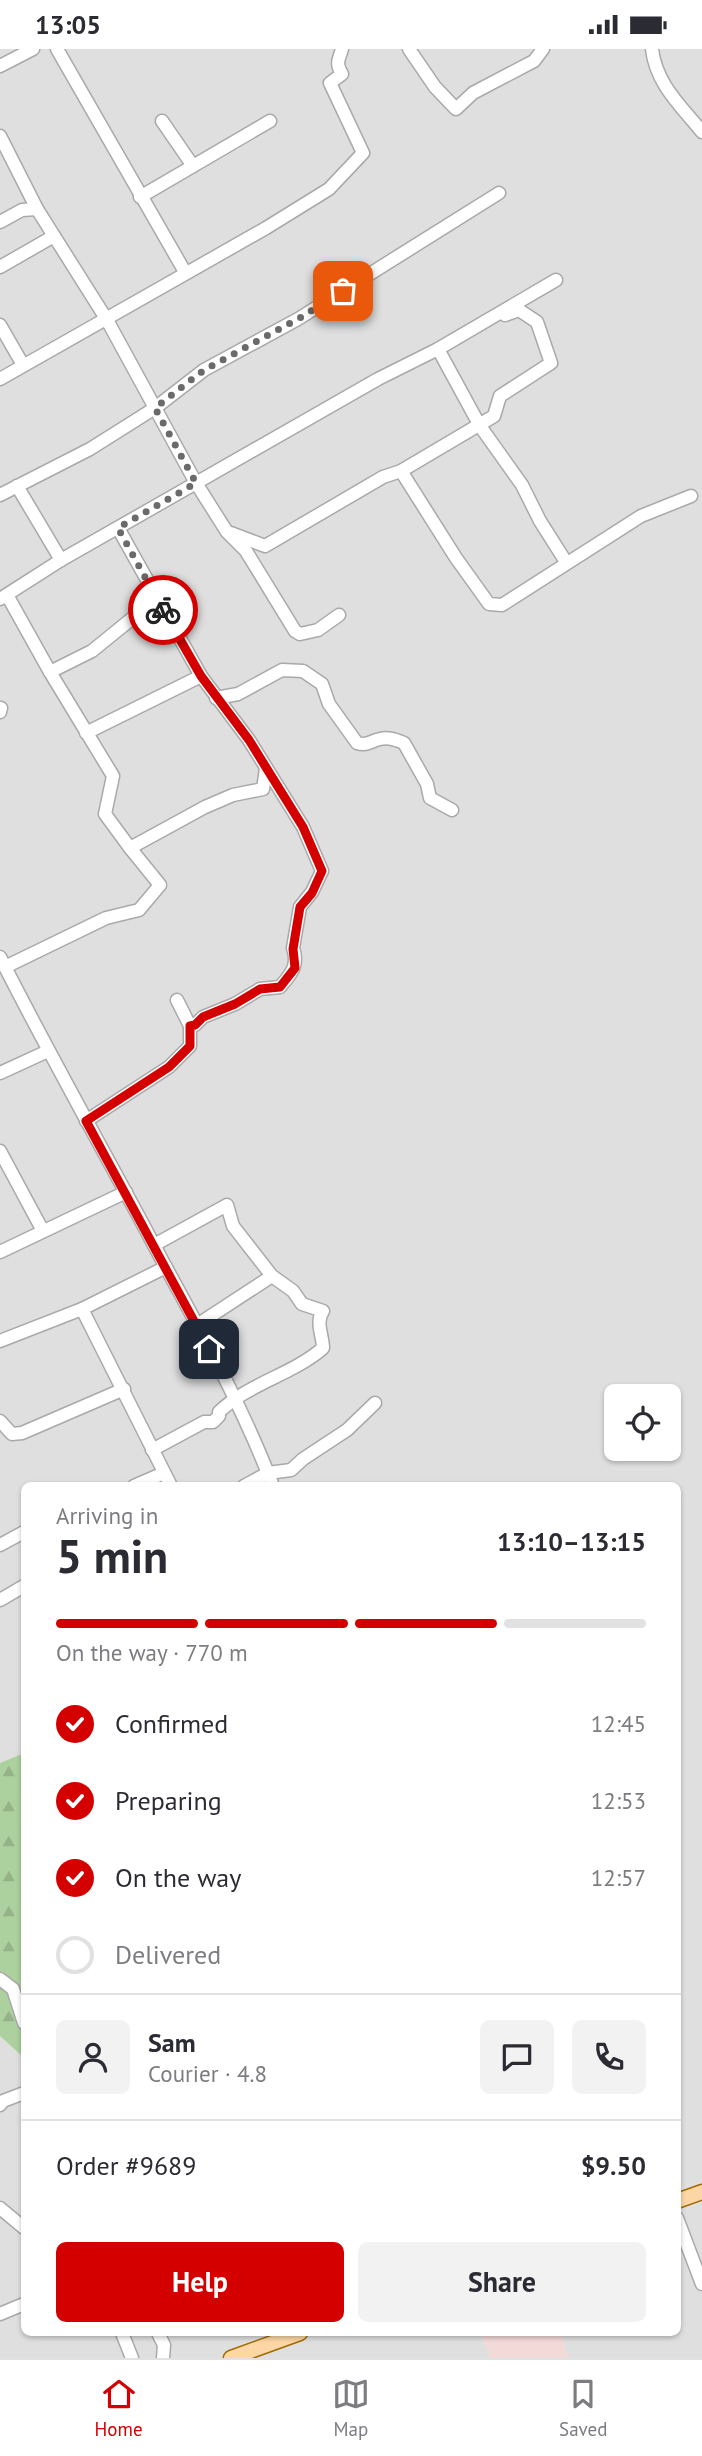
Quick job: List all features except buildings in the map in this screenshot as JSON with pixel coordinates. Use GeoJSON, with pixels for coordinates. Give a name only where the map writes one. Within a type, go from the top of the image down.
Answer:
{"type":"FeatureCollection","features":[{"type":"Feature","properties":{"kind":"main road"},"geometry":{"type":"LineString","coordinates":[[681,2200],[702,2192]]}},
{"type":"Feature","properties":{"kind":"main road"},"geometry":{"type":"LineString","coordinates":[[231,2358],[292,2336]]}},
{"type":"Feature","properties":{"kind":"street"},"geometry":{"type":"LineString","coordinates":[[0,66],[33,49]]}},
{"type":"Feature","properties":{"kind":"street"},"geometry":{"type":"LineString","coordinates":[[57,49],[185,272]]}},
{"type":"Feature","properties":{"kind":"street"},"geometry":{"type":"LineString","coordinates":[[0,379],[107,320],[329,189],[363,153],[330,83],[342,74],[337,65],[337,57],[342,49]]}},
{"type":"Feature","properties":{"kind":"street"},"geometry":{"type":"LineString","coordinates":[[410,49],[435,87],[456,109],[473,93],[534,61],[543,49]]}},
{"type":"Feature","properties":{"kind":"street"},"geometry":{"type":"LineString","coordinates":[[652,49],[654,64],[672,98],[702,132]]}},
{"type":"Feature","properties":{"kind":"street"},"geometry":{"type":"LineString","coordinates":[[162,121],[194,166]]}},
{"type":"Feature","properties":{"kind":"street"},"geometry":{"type":"LineString","coordinates":[[140,197],[270,121]]}},
{"type":"Feature","properties":{"kind":"street"},"geometry":{"type":"LineString","coordinates":[[0,137],[37,209],[107,320],[196,483],[227,532],[246,551],[295,631],[300,634],[318,630],[339,615]]}},
{"type":"Feature","properties":{"kind":"street"},"geometry":{"type":"LineString","coordinates":[[0,495],[90,449],[155,408],[204,370],[298,319],[499,193]]}},
{"type":"Feature","properties":{"kind":"street"},"geometry":{"type":"LineString","coordinates":[[0,222],[22,210],[37,209]]}},
{"type":"Feature","properties":{"kind":"street"},"geometry":{"type":"LineString","coordinates":[[0,267],[54,236]]}},
{"type":"Feature","properties":{"kind":"street"},"geometry":{"type":"LineString","coordinates":[[272,1482],[234,1398],[197,1325],[48,1051],[3,962],[106,919],[139,910],[160,885],[106,814],[113,776],[4,597],[61,560],[556,280]]}},
{"type":"Feature","properties":{"kind":"street"},"geometry":{"type":"LineString","coordinates":[[227,532],[265,546],[383,477],[401,471],[480,426],[494,416],[500,396],[551,363],[537,322],[519,310],[475,327]]}},
{"type":"Feature","properties":{"kind":"street"},"geometry":{"type":"LineString","coordinates":[[0,325],[23,365]]}},
{"type":"Feature","properties":{"kind":"street"},"geometry":{"type":"LineString","coordinates":[[438,349],[480,426],[522,485],[540,521],[566,562]]}},
{"type":"Feature","properties":{"kind":"street"},"geometry":{"type":"LineString","coordinates":[[401,471],[456,558],[489,604],[502,605],[641,516],[691,496]]}},
{"type":"Feature","properties":{"kind":"street"},"geometry":{"type":"LineString","coordinates":[[17,486],[61,560]]}},
{"type":"Feature","properties":{"kind":"street"},"geometry":{"type":"LineString","coordinates":[[118,528],[201,676],[249,740],[303,827],[322,871],[312,893],[300,907],[293,949],[295,968],[280,987],[260,989],[190,1026]]}},
{"type":"Feature","properties":{"kind":"street"},"geometry":{"type":"LineString","coordinates":[[50,671],[92,651],[156,599]]}},
{"type":"Feature","properties":{"kind":"street"},"geometry":{"type":"LineString","coordinates":[[216,698],[238,694],[282,670],[303,671],[322,684],[329,704],[357,743],[364,745],[389,738],[404,743],[427,785],[430,799],[452,810]]}},
{"type":"Feature","properties":{"kind":"street"},"geometry":{"type":"LineString","coordinates":[[86,733],[201,676]]}},
{"type":"Feature","properties":{"kind":"street"},"geometry":{"type":"LineString","coordinates":[[130,848],[205,807],[233,795],[262,789],[266,768]]}},
{"type":"Feature","properties":{"kind":"street"},"geometry":{"type":"LineString","coordinates":[[86,1121],[169,1067],[190,1046],[190,1026],[177,1000]]}},
{"type":"Feature","properties":{"kind":"street"},"geometry":{"type":"LineString","coordinates":[[0,1073],[48,1051]]}},
{"type":"Feature","properties":{"kind":"street"},"geometry":{"type":"LineString","coordinates":[[0,1151],[43,1231]]}},
{"type":"Feature","properties":{"kind":"street"},"geometry":{"type":"LineString","coordinates":[[0,1252],[126,1192]]}},
{"type":"Feature","properties":{"kind":"street"},"geometry":{"type":"LineString","coordinates":[[152,1450],[204,1422],[213,1422],[234,1398],[312,1358],[324,1348],[319,1325],[323,1311],[302,1304],[293,1291],[272,1276],[233,1226],[227,1205],[154,1245]]}},
{"type":"Feature","properties":{"kind":"street"},"geometry":{"type":"LineString","coordinates":[[0,1341],[82,1309],[166,1267]]}},
{"type":"Feature","properties":{"kind":"street"},"geometry":{"type":"LineString","coordinates":[[197,1325],[272,1276]]}},
{"type":"Feature","properties":{"kind":"street"},"geometry":{"type":"LineString","coordinates":[[82,1309],[169,1482]]}},
{"type":"Feature","properties":{"kind":"street"},"geometry":{"type":"LineString","coordinates":[[0,1421],[12,1434],[22,1433],[124,1389]]}},
{"type":"Feature","properties":{"kind":"street"},"geometry":{"type":"LineString","coordinates":[[251,1482],[268,1472],[291,1469],[348,1430],[375,1403]]}},
{"type":"Feature","properties":{"kind":"street"},"geometry":{"type":"LineString","coordinates":[[143,1482],[164,1473]]}},
{"type":"Feature","properties":{"kind":"street"},"geometry":{"type":"LineString","coordinates":[[0,1545],[21,1534]]}},
{"type":"Feature","properties":{"kind":"street"},"geometry":{"type":"LineString","coordinates":[[0,1599],[21,1588]]}},
{"type":"Feature","properties":{"kind":"street"},"geometry":{"type":"LineString","coordinates":[[0,1979],[13,1989],[21,2014]]}},
{"type":"Feature","properties":{"kind":"street"},"geometry":{"type":"LineString","coordinates":[[0,2105],[3,2101],[21,2094]]}},
{"type":"Feature","properties":{"kind":"street"},"geometry":{"type":"LineString","coordinates":[[0,2209],[21,2226]]}},
{"type":"Feature","properties":{"kind":"street"},"geometry":{"type":"LineString","coordinates":[[681,2229],[702,2284]]}},
{"type":"Feature","properties":{"kind":"street"},"geometry":{"type":"LineString","coordinates":[[0,2314],[21,2305]]}},
{"type":"Feature","properties":{"kind":"street"},"geometry":{"type":"LineString","coordinates":[[123,2336],[132,2358]]}},
{"type":"Feature","properties":{"kind":"street"},"geometry":{"type":"LineString","coordinates":[[159,2336],[163,2345],[163,2358]]}},
{"type":"Feature","properties":{"kind":"shaded area"},"geometry":{"type":"Polygon","coordinates":[[[0,49],[702,49],[702,2186],[681,2194],[681,1482],[21,1482],[21,1754],[0,1763],[0,49]]]}},
{"type":"Feature","properties":{"kind":"shaded area"},"geometry":{"type":"Polygon","coordinates":[[[0,2036],[21,2055],[21,2336],[286,2336],[222,2358],[0,2358],[0,2036]]]}},
{"type":"Feature","properties":{"kind":"shaded area"},"geometry":{"type":"Polygon","coordinates":[[[702,2198],[702,2358],[568,2358],[562,2336],[681,2336],[681,2206],[702,2198]]]}},
{"type":"Feature","properties":{"kind":"shaded area"},"geometry":{"type":"Polygon","coordinates":[[[304,2336],[481,2336],[491,2358],[240,2358],[304,2336]]]}},
{"type":"Feature","properties":{"kind":"shaded area"},"geometry":{"type":"Polygon","coordinates":[[[481,2336],[562,2336],[568,2358],[491,2358],[481,2336]]]}},
{"type":"Feature","properties":{"kind":"green space"},"geometry":{"type":"Polygon","coordinates":[[[21,1754],[21,2055],[0,2036],[0,1763],[21,1754]]]}},
{"type":"Feature","properties":{"kind":"way so far"},"geometry":{"type":"LineString","coordinates":[[163,610],[118,528],[196,483],[155,408],[204,370],[298,319],[343,291]]}},
{"type":"Feature","properties":{"kind":"route"},"geometry":{"type":"LineString","coordinates":[[163,610],[201,676],[249,740],[303,827],[322,871],[312,893],[300,907],[293,949],[295,968],[280,987],[260,989],[235,1004],[203,1017],[190,1026],[190,1046],[169,1067],[86,1121],[209,1349]]}}]}
